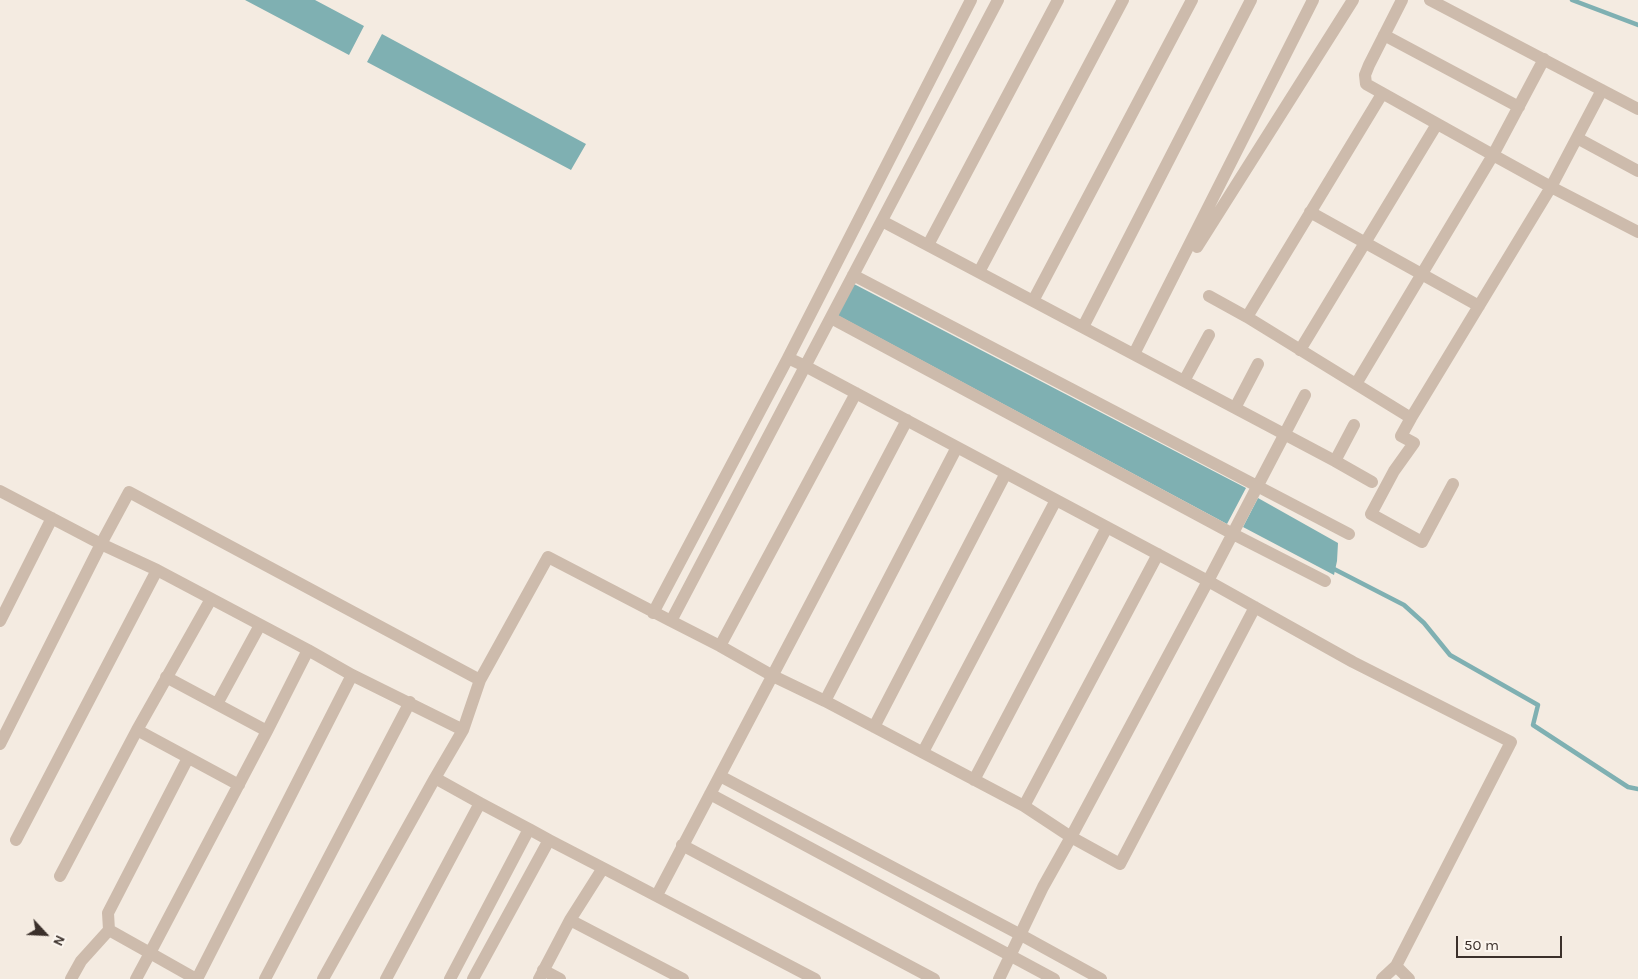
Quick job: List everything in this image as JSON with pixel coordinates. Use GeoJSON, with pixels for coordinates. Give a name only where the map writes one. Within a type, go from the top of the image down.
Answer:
{"type":"FeatureCollection","features":[{"type":"Feature","properties":{"kind":"street"},"geometry":{"type":"LineString","coordinates":[[653,613],[788,358],[971,0]]}},
{"type":"Feature","properties":{"kind":"street"},"geometry":{"type":"LineString","coordinates":[[671,621],[998,0]]}},
{"type":"Feature","properties":{"kind":"street"},"geometry":{"type":"LineString","coordinates":[[928,245],[1058,0]]}},
{"type":"Feature","properties":{"kind":"street"},"geometry":{"type":"LineString","coordinates":[[979,272],[1123,0]]}},
{"type":"Feature","properties":{"kind":"street"},"geometry":{"type":"LineString","coordinates":[[1033,301],[1192,0]]}},
{"type":"Feature","properties":{"kind":"street"},"geometry":{"type":"LineString","coordinates":[[1083,327],[1251,0]]}},
{"type":"Feature","properties":{"kind":"street"},"geometry":{"type":"LineString","coordinates":[[1134,354],[1313,0]]}},
{"type":"Feature","properties":{"kind":"street"},"geometry":{"type":"LineString","coordinates":[[1158,309],[1353,0]]}},
{"type":"Feature","properties":{"kind":"street"},"geometry":{"type":"LineString","coordinates":[[1402,0],[1365,75],[1366,84],[1436,124],[1638,232]]}},
{"type":"Feature","properties":{"kind":"street"},"geometry":{"type":"LineString","coordinates":[[1430,0],[1638,109]]}},
{"type":"Feature","properties":{"kind":"street"},"geometry":{"type":"LineString","coordinates":[[1384,35],[1519,107]]}},
{"type":"Feature","properties":{"kind":"street"},"geometry":{"type":"LineString","coordinates":[[1356,384],[1494,155],[1544,59]]}},
{"type":"Feature","properties":{"kind":"street"},"geometry":{"type":"LineString","coordinates":[[1453,484],[1422,542],[1370,514],[1394,471],[1414,443],[1401,436],[1552,187],[1602,90]]}},
{"type":"Feature","properties":{"kind":"street"},"geometry":{"type":"LineString","coordinates":[[1246,317],[1382,94]]}},
{"type":"Feature","properties":{"kind":"street"},"geometry":{"type":"LineString","coordinates":[[1300,350],[1436,124]]}},
{"type":"Feature","properties":{"kind":"street"},"geometry":{"type":"LineString","coordinates":[[1577,138],[1638,171]]}},
{"type":"Feature","properties":{"kind":"street"},"geometry":{"type":"LineString","coordinates":[[1310,212],[1479,306]]}},
{"type":"Feature","properties":{"kind":"street"},"geometry":{"type":"LineString","coordinates":[[882,221],[1372,482]]}},
{"type":"Feature","properties":{"kind":"street"},"geometry":{"type":"LineString","coordinates":[[853,275],[1349,534]]}},
{"type":"Feature","properties":{"kind":"street"},"geometry":{"type":"LineString","coordinates":[[1209,296],[1411,418]]}},
{"type":"Feature","properties":{"kind":"street"},"geometry":{"type":"LineString","coordinates":[[831,318],[1233,534],[1325,581]]}},
{"type":"Feature","properties":{"kind":"street"},"geometry":{"type":"LineString","coordinates":[[1184,381],[1208,336]]}},
{"type":"Feature","properties":{"kind":"street"},"geometry":{"type":"LineString","coordinates":[[788,358],[1158,554],[1353,662],[1511,742],[1396,966],[1382,979]]}},
{"type":"Feature","properties":{"kind":"street"},"geometry":{"type":"LineString","coordinates":[[1235,408],[1258,364]]}},
{"type":"Feature","properties":{"kind":"street"},"geometry":{"type":"LineString","coordinates":[[720,646],[856,393]]}},
{"type":"Feature","properties":{"kind":"street"},"geometry":{"type":"LineString","coordinates":[[999,979],[1042,887],[1071,837],[1208,581],[1305,395]]}},
{"type":"Feature","properties":{"kind":"street"},"geometry":{"type":"LineString","coordinates":[[656,895],[907,420]]}},
{"type":"Feature","properties":{"kind":"street"},"geometry":{"type":"LineString","coordinates":[[1335,461],[1354,425]]}},
{"type":"Feature","properties":{"kind":"street"},"geometry":{"type":"LineString","coordinates":[[825,701],[958,447]]}},
{"type":"Feature","properties":{"kind":"street"},"geometry":{"type":"LineString","coordinates":[[874,727],[1006,473]]}},
{"type":"Feature","properties":{"kind":"street"},"geometry":{"type":"LineString","coordinates":[[0,490],[100,544],[157,570],[352,675],[410,702],[463,730]]}},
{"type":"Feature","properties":{"kind":"street"},"geometry":{"type":"LineString","coordinates":[[0,744],[100,544],[129,492],[480,680]]}},
{"type":"Feature","properties":{"kind":"street"},"geometry":{"type":"LineString","coordinates":[[923,752],[1056,500]]}},
{"type":"Feature","properties":{"kind":"street"},"geometry":{"type":"LineString","coordinates":[[0,621],[52,518]]}},
{"type":"Feature","properties":{"kind":"street"},"geometry":{"type":"LineString","coordinates":[[974,780],[1107,527]]}},
{"type":"Feature","properties":{"kind":"street"},"geometry":{"type":"LineString","coordinates":[[1024,806],[1158,554]]}},
{"type":"Feature","properties":{"kind":"street"},"geometry":{"type":"LineString","coordinates":[[323,979],[463,730],[480,680],[548,557],[1024,806],[1071,837],[1120,864],[1255,607]]}},
{"type":"Feature","properties":{"kind":"street"},"geometry":{"type":"LineString","coordinates":[[16,840],[157,570]]}},
{"type":"Feature","properties":{"kind":"street"},"geometry":{"type":"LineString","coordinates":[[60,876],[137,730],[210,598]]}},
{"type":"Feature","properties":{"kind":"street"},"geometry":{"type":"LineString","coordinates":[[217,704],[260,625]]}},
{"type":"Feature","properties":{"kind":"street"},"geometry":{"type":"LineString","coordinates":[[136,979],[308,650]]}},
{"type":"Feature","properties":{"kind":"street"},"geometry":{"type":"LineString","coordinates":[[109,930],[196,979],[352,675]]}},
{"type":"Feature","properties":{"kind":"street"},"geometry":{"type":"LineString","coordinates":[[166,677],[267,731]]}},
{"type":"Feature","properties":{"kind":"street"},"geometry":{"type":"LineString","coordinates":[[265,979],[410,702]]}},
{"type":"Feature","properties":{"kind":"street"},"geometry":{"type":"LineString","coordinates":[[137,730],[239,785]]}},
{"type":"Feature","properties":{"kind":"street"},"geometry":{"type":"LineString","coordinates":[[71,979],[81,961],[109,930],[108,912],[188,758]]}},
{"type":"Feature","properties":{"kind":"street"},"geometry":{"type":"LineString","coordinates":[[720,776],[1101,979]]}},
{"type":"Feature","properties":{"kind":"street"},"geometry":{"type":"LineString","coordinates":[[435,778],[549,840],[815,979]]}},
{"type":"Feature","properties":{"kind":"street"},"geometry":{"type":"LineString","coordinates":[[710,794],[1054,979]]}},
{"type":"Feature","properties":{"kind":"street"},"geometry":{"type":"LineString","coordinates":[[386,979],[480,802]]}},
{"type":"Feature","properties":{"kind":"street"},"geometry":{"type":"LineString","coordinates":[[450,979],[529,829]]}},
{"type":"Feature","properties":{"kind":"street"},"geometry":{"type":"LineString","coordinates":[[473,979],[549,840]]}},
{"type":"Feature","properties":{"kind":"street"},"geometry":{"type":"LineString","coordinates":[[682,845],[934,979]]}},
{"type":"Feature","properties":{"kind":"street"},"geometry":{"type":"LineString","coordinates":[[560,979],[541,974],[570,920],[603,868]]}},
{"type":"Feature","properties":{"kind":"street"},"geometry":{"type":"LineString","coordinates":[[570,920],[683,979]]}},
{"type":"Feature","properties":{"kind":"street"},"geometry":{"type":"LineString","coordinates":[[1396,966],[1409,979]]}},
{"type":"Feature","properties":{"kind":"water"},"geometry":{"type":"Polygon","coordinates":[[[245,0],[315,0],[364,26],[349,55],[245,0]]]}},
{"type":"Feature","properties":{"kind":"water"},"geometry":{"type":"Polygon","coordinates":[[[382,34],[586,144],[571,170],[367,62],[382,34]]]}},
{"type":"Feature","properties":{"kind":"water"},"geometry":{"type":"Polygon","coordinates":[[[854,284],[1246,488],[1227,524],[837,315],[854,284]]]}},
{"type":"Feature","properties":{"kind":"water"},"geometry":{"type":"Polygon","coordinates":[[[1258,498],[1338,543],[1334,575],[1243,527],[1258,498]]]}},
{"type":"Feature","properties":{"kind":"waterway"},"geometry":{"type":"LineString","coordinates":[[1572,0],[1638,25]]}},
{"type":"Feature","properties":{"kind":"waterway"},"geometry":{"type":"LineString","coordinates":[[1334,569],[1404,605],[1424,623],[1450,655],[1538,705],[1533,725],[1628,787],[1638,789]]}}]}
